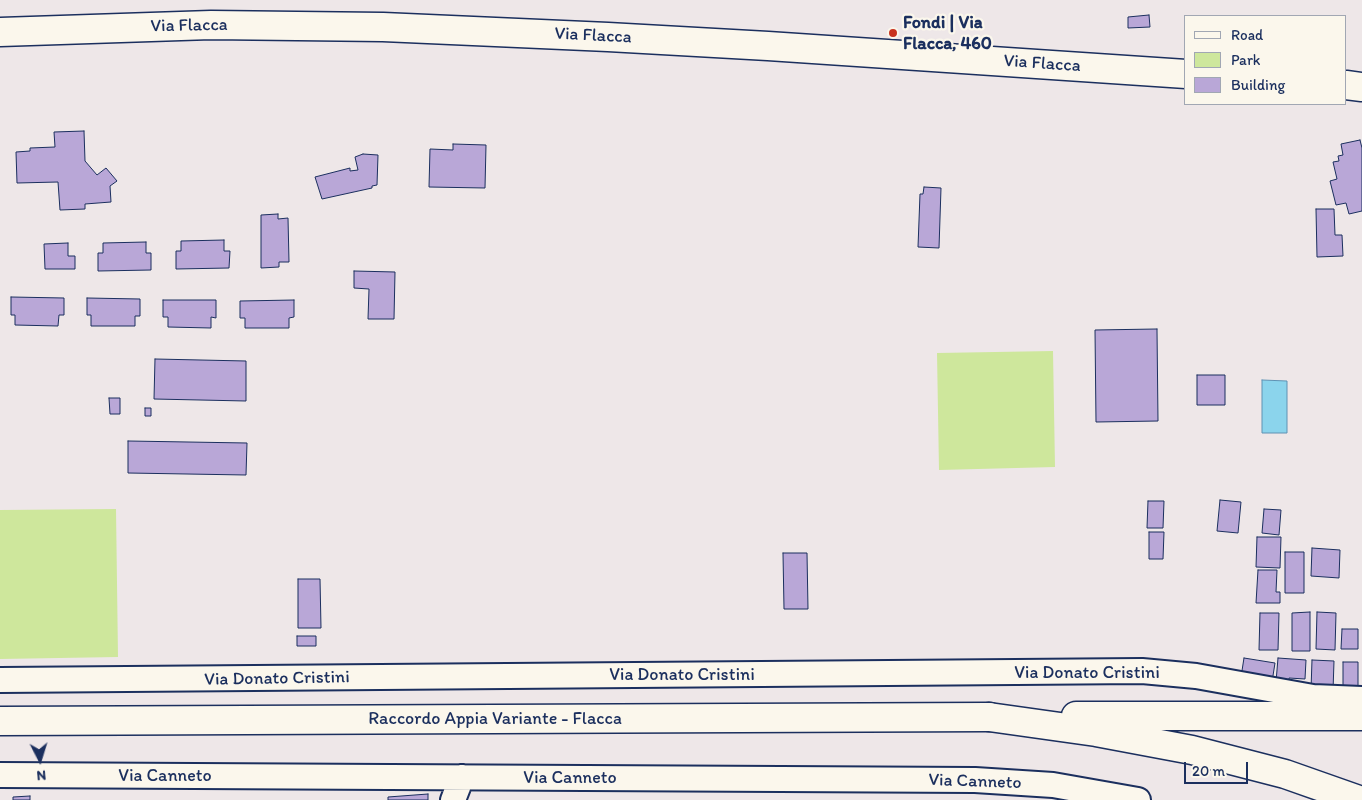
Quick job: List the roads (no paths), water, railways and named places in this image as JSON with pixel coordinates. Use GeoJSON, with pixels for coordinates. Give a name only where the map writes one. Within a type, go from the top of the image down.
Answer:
{"type":"FeatureCollection","features":[{"type":"Feature","properties":{"kind":"main road","name":"Via Flacca"},"geometry":{"type":"LineString","coordinates":[[0,32],[177,26],[289,25],[374,27],[598,36],[1184,74]]}},
{"type":"Feature","properties":{"kind":"main road"},"geometry":{"type":"LineString","coordinates":[[1347,86],[1362,87]]}},
{"type":"Feature","properties":{"kind":"main road"},"geometry":{"type":"LineString","coordinates":[[989,717],[1362,716]]}},
{"type":"Feature","properties":{"kind":"main road"},"geometry":{"type":"LineString","coordinates":[[989,717],[1096,732],[1192,750],[1285,774],[1359,800]]}},
{"type":"Feature","properties":{"kind":"main road","name":"Raccordo Appia Variante - Flacca"},"geometry":{"type":"LineString","coordinates":[[0,721],[989,717]]}},
{"type":"Feature","properties":{"kind":"street","name":"Via Donato Cristini"},"geometry":{"type":"LineString","coordinates":[[0,680],[1127,671],[1179,674],[1302,695],[1362,699]]}},
{"type":"Feature","properties":{"kind":"street","name":"Via Canneto"},"geometry":{"type":"LineString","coordinates":[[0,776],[989,781],[1054,785],[1138,800]]}},
{"type":"Feature","properties":{"kind":"street"},"geometry":{"type":"LineString","coordinates":[[453,800],[462,777]]}},
{"type":"Feature","properties":{"kind":"water"},"geometry":{"type":"Polygon","coordinates":[[[1262,380],[1287,381],[1287,433],[1262,433],[1262,380]]]}},
{"type":"Feature","properties":{"kind":"place","name":"Fondi | Via Flacca, 460"},"geometry":{"type":"Point","coordinates":[893,33]}}]}
